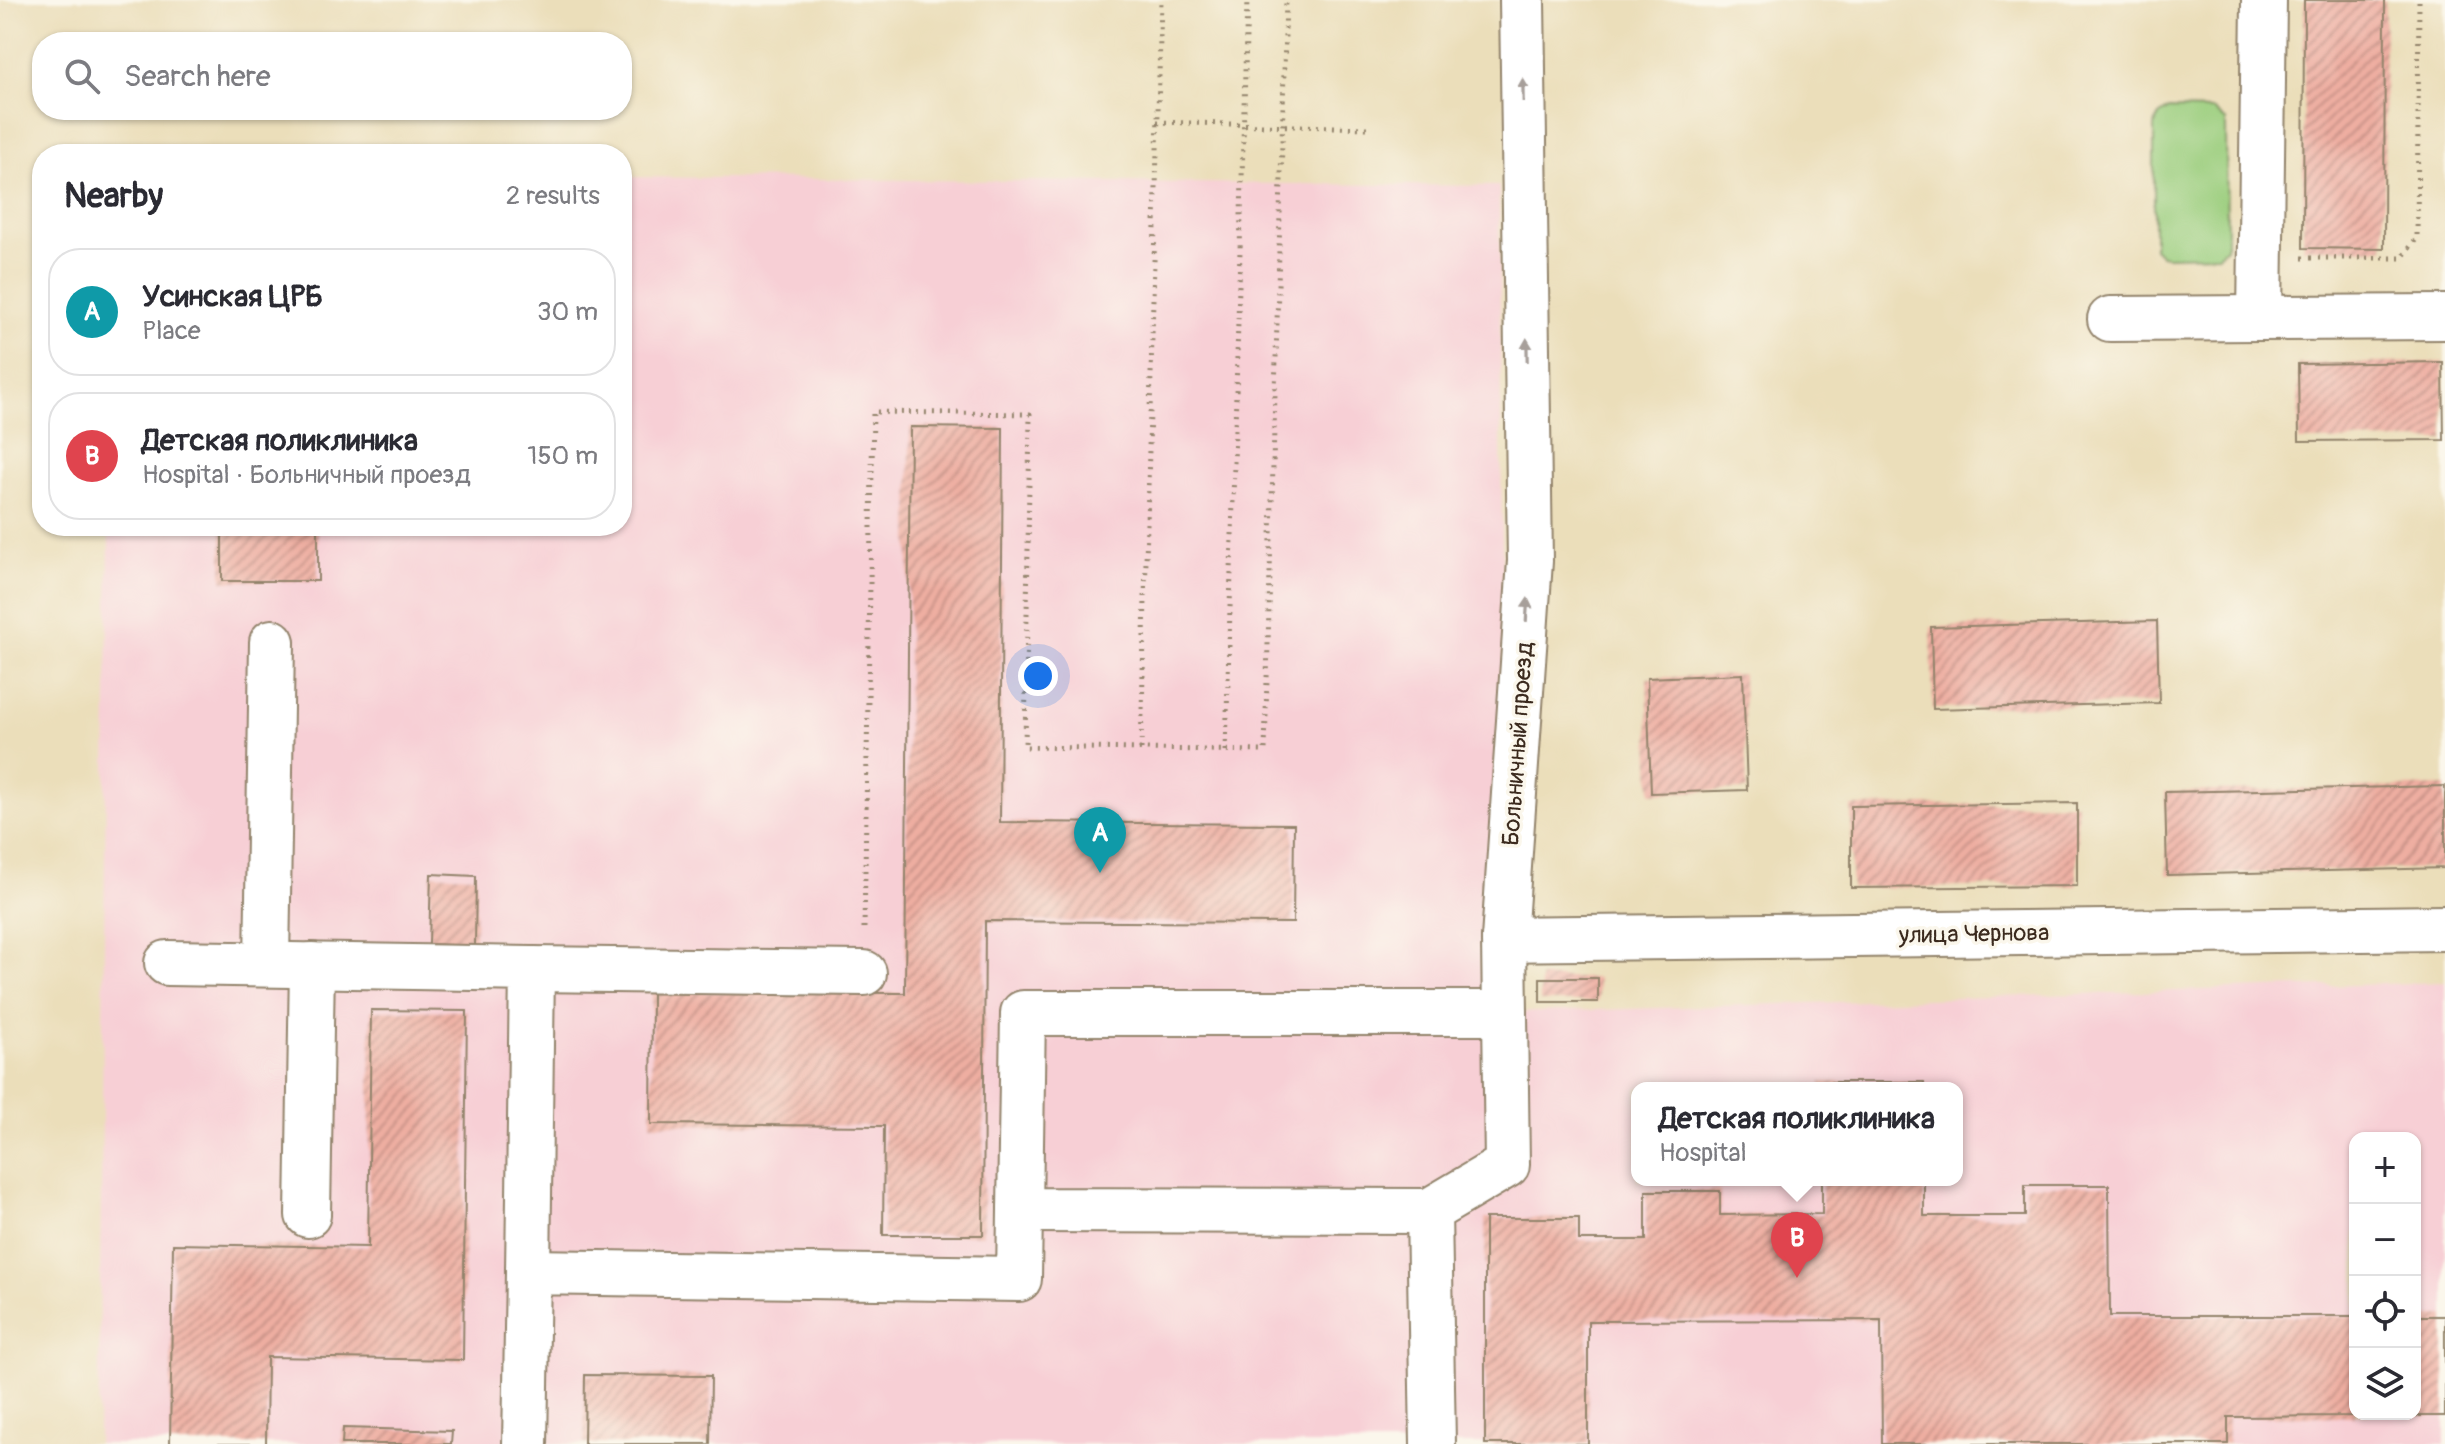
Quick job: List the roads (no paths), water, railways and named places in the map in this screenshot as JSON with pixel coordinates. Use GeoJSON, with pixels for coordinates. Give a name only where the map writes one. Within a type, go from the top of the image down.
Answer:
{"type":"FeatureCollection","features":[{"type":"Feature","properties":{"kind":"street","name":"Больничный проезд"},"geometry":{"type":"LineString","coordinates":[[1429,1211],[1507,1165],[1504,939],[1530,561],[1522,0]]}},
{"type":"Feature","properties":{"kind":"street"},"geometry":{"type":"LineString","coordinates":[[2260,318],[2264,0]]}},
{"type":"Feature","properties":{"kind":"street"},"geometry":{"type":"LineString","coordinates":[[2110,319],[2445,317]]}},
{"type":"Feature","properties":{"kind":"street"},"geometry":{"type":"LineString","coordinates":[[267,964],[272,642]]}},
{"type":"Feature","properties":{"kind":"street","name":"улица Чернова"},"geometry":{"type":"LineString","coordinates":[[1504,939],[2445,928]]}},
{"type":"Feature","properties":{"kind":"street"},"geometry":{"type":"LineString","coordinates":[[167,963],[864,973]]}},
{"type":"Feature","properties":{"kind":"street"},"geometry":{"type":"LineString","coordinates":[[308,1215],[312,965]]}},
{"type":"Feature","properties":{"kind":"street"},"geometry":{"type":"LineString","coordinates":[[525,1444],[532,969]]}},
{"type":"Feature","properties":{"kind":"street"},"geometry":{"type":"LineString","coordinates":[[528,1272],[1019,1279],[1023,1013],[1505,1013]]}},
{"type":"Feature","properties":{"kind":"street"},"geometry":{"type":"LineString","coordinates":[[1020,1210],[1429,1211],[1433,1444]]}},
{"type":"Feature","properties":{"kind":"place","name":"Усинская ЦРБ"},"geometry":{"type":"Point","coordinates":[1100,873]}},
{"type":"Feature","properties":{"kind":"place","name":"Детская поликлиника"},"geometry":{"type":"Point","coordinates":[1797,1278]}}]}
